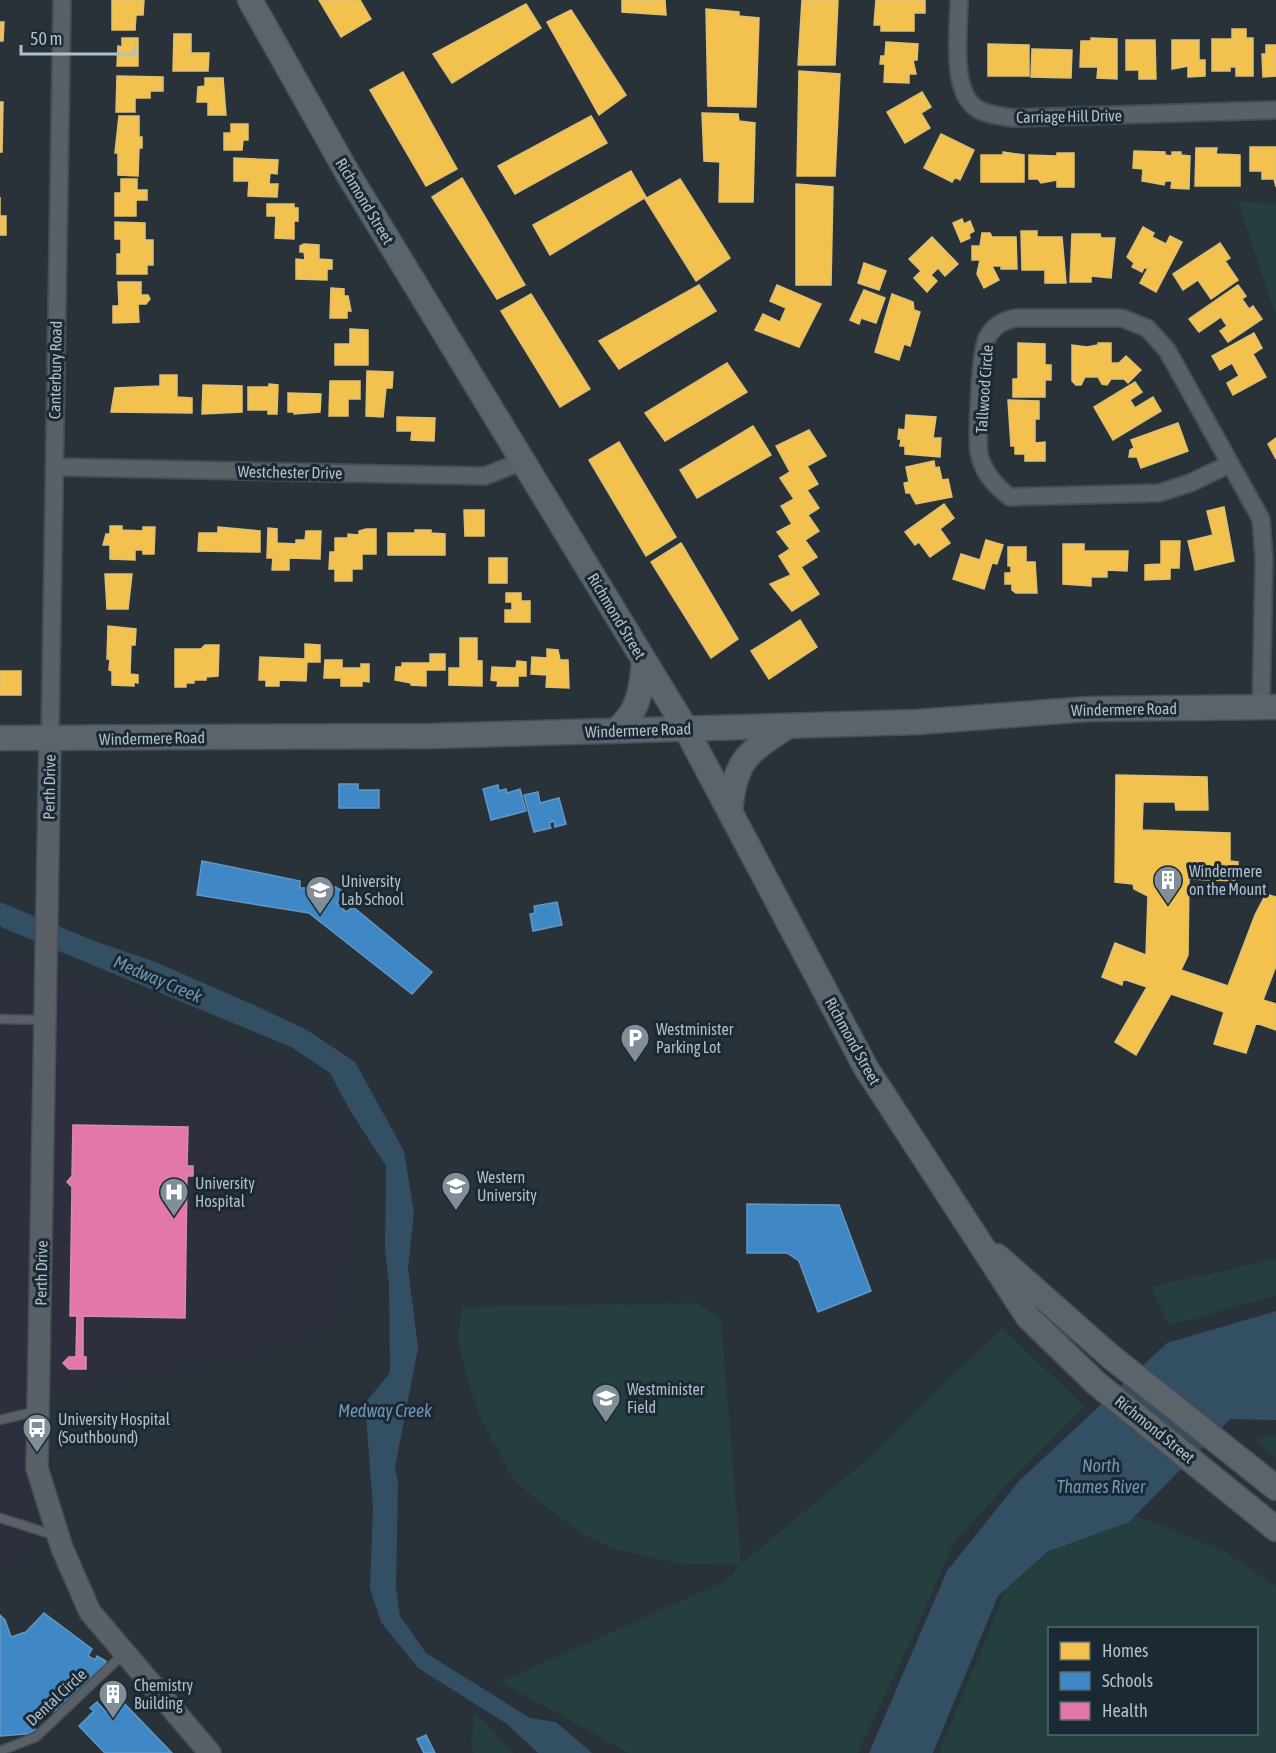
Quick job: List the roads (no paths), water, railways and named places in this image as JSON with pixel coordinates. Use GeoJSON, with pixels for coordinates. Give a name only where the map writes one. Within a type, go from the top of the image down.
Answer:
{"type":"FeatureCollection","features":[{"type":"Feature","properties":{"kind":"main road","name":"Richmond Street"},"geometry":{"type":"LineString","coordinates":[[250,0],[348,174],[686,729],[866,1068],[1028,1317],[1096,1383],[1223,1483],[1276,1529]]}},
{"type":"Feature","properties":{"kind":"main road"},"geometry":{"type":"LineString","coordinates":[[615,731],[634,711],[642,684],[644,660]]}},
{"type":"Feature","properties":{"kind":"main road","name":"Windermere Road"},"geometry":{"type":"LineString","coordinates":[[0,738],[432,736],[918,722],[1089,709],[1268,707]]}},
{"type":"Feature","properties":{"kind":"main road"},"geometry":{"type":"LineString","coordinates":[[730,812],[732,789],[740,765],[758,746],[788,726]]}},
{"type":"Feature","properties":{"kind":"main road","name":"Richmond Street"},"geometry":{"type":"LineString","coordinates":[[975,1237],[1110,1356],[1276,1488]]}},
{"type":"Feature","properties":{"kind":"street","name":"Canterbury Road"},"geometry":{"type":"LineString","coordinates":[[51,739],[62,0]]}},
{"type":"Feature","properties":{"kind":"street","name":"Carriage Hill Drive"},"geometry":{"type":"LineString","coordinates":[[959,0],[959,73],[966,97],[977,109],[1012,118],[1276,110]]}},
{"type":"Feature","properties":{"kind":"street","name":"Tallwood Circle"},"geometry":{"type":"LineString","coordinates":[[1230,464],[1190,483],[1159,493],[1010,497],[993,484],[980,453],[982,360],[987,338],[1002,321],[1016,318],[1122,318],[1147,328],[1167,350],[1261,519],[1268,707]]}},
{"type":"Feature","properties":{"kind":"street","name":"Westchester Drive"},"geometry":{"type":"LineString","coordinates":[[54,467],[485,476],[523,461]]}},
{"type":"Feature","properties":{"kind":"street","name":"Perth Drive"},"geometry":{"type":"LineString","coordinates":[[51,739],[46,898],[37,1468],[59,1536],[90,1612],[210,1753]]}},
{"type":"Feature","properties":{"kind":"lane"},"geometry":{"type":"LineString","coordinates":[[0,1019],[45,1020]]}},
{"type":"Feature","properties":{"kind":"lane"},"geometry":{"type":"LineString","coordinates":[[0,1420],[39,1410]]}},
{"type":"Feature","properties":{"kind":"lane"},"geometry":{"type":"LineString","coordinates":[[0,1518],[59,1536]]}},
{"type":"Feature","properties":{"kind":"lane","name":"Dental Circle"},"geometry":{"type":"LineString","coordinates":[[0,1751],[36,1737],[116,1661],[128,1656]]}},
{"type":"Feature","properties":{"kind":"water","name":"Medway Creek"},"geometry":{"type":"Polygon","coordinates":[[[0,902],[97,942],[153,961],[254,1005],[307,1030],[355,1062],[404,1151],[414,1213],[408,1268],[418,1348],[395,1467],[398,1483],[396,1587],[400,1616],[426,1653],[530,1718],[556,1722],[592,1753],[538,1753],[507,1724],[418,1668],[381,1622],[370,1589],[373,1507],[365,1403],[390,1373],[389,1283],[385,1250],[386,1166],[351,1112],[330,1073],[291,1047],[3,928],[0,926],[0,902]]]}},
{"type":"Feature","properties":{"kind":"water","name":"North Thames River"},"geometry":{"type":"Polygon","coordinates":[[[1276,1311],[1276,1420],[1230,1419],[1129,1522],[1049,1551],[998,1596],[933,1753],[869,1753],[947,1571],[1019,1481],[1167,1343],[1276,1311]]]}},
{"type":"Feature","properties":{"kind":"place","name":"Windermere on the Mount"},"geometry":{"type":"Point","coordinates":[1168,906]}},
{"type":"Feature","properties":{"kind":"place","name":"University Lab School"},"geometry":{"type":"Point","coordinates":[320,916]}},
{"type":"Feature","properties":{"kind":"place","name":"Westminister Parking Lot"},"geometry":{"type":"Point","coordinates":[635,1064]}},
{"type":"Feature","properties":{"kind":"place","name":"Western University"},"geometry":{"type":"Point","coordinates":[456,1212]}},
{"type":"Feature","properties":{"kind":"place","name":"University Hospital"},"geometry":{"type":"Point","coordinates":[174,1218]}},
{"type":"Feature","properties":{"kind":"place","name":"Westminister Field"},"geometry":{"type":"Point","coordinates":[606,1424]}},
{"type":"Feature","properties":{"kind":"place","name":"University Hospital (Southbound)"},"geometry":{"type":"Point","coordinates":[37,1454]}},
{"type":"Feature","properties":{"kind":"place","name":"Chemistry Building"},"geometry":{"type":"Point","coordinates":[113,1720]}}]}
